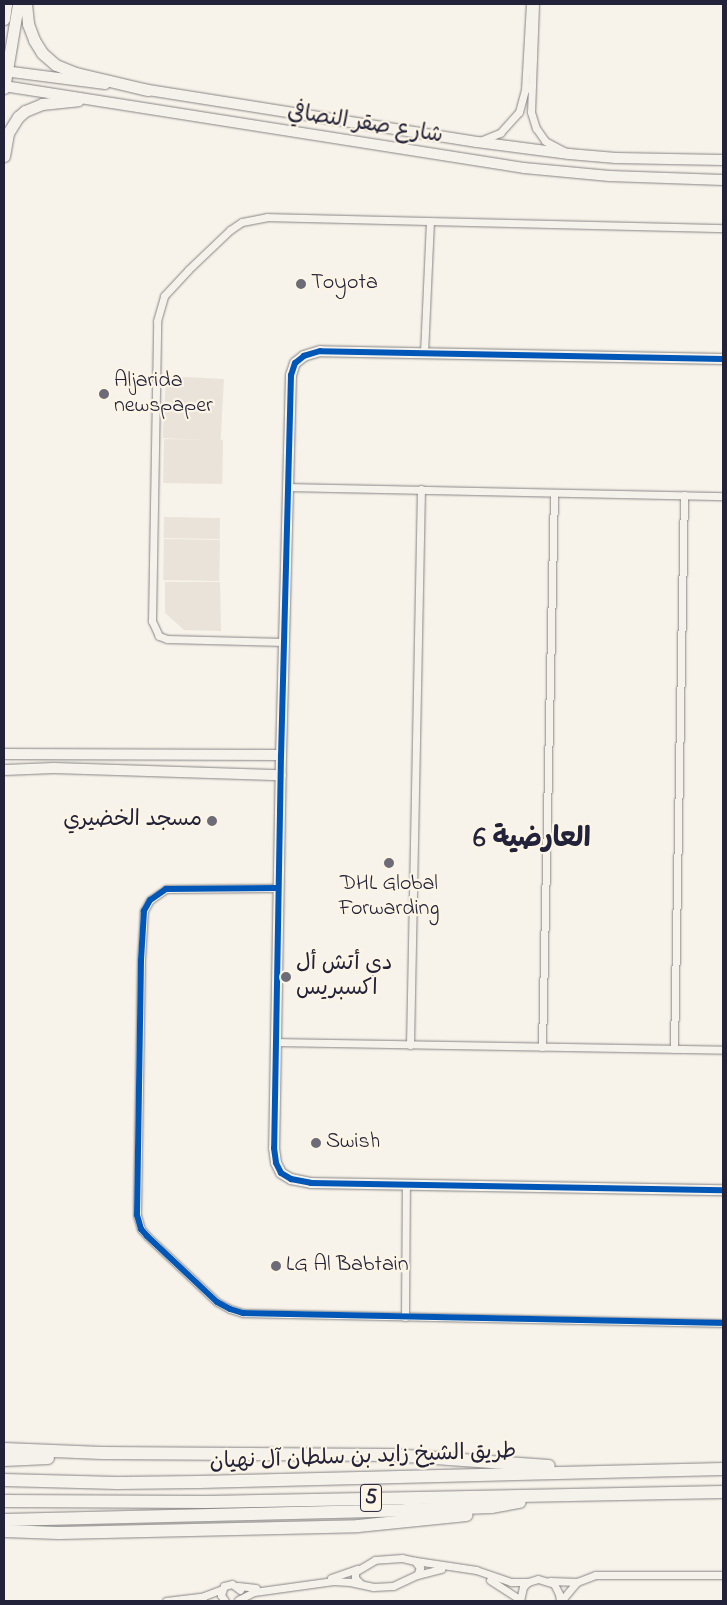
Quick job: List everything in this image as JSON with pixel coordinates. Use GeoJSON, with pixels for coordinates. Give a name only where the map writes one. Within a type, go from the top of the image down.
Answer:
{"type":"FeatureCollection","features":[{"type":"Feature","properties":{"kind":"highway"},"geometry":{"type":"LineString","coordinates":[[4,1440],[102,1453]]}},
{"type":"Feature","properties":{"kind":"highway"},"geometry":{"type":"LineString","coordinates":[[4,1449],[102,1453],[392,1456],[606,1471]]}},
{"type":"Feature","properties":{"kind":"highway"},"geometry":{"type":"LineString","coordinates":[[4,1460],[102,1453]]}},
{"type":"Feature","properties":{"kind":"highway","name":"طريق الشيخ زايد بن سلطان آل نهيان"},"geometry":{"type":"LineString","coordinates":[[4,1480],[199,1482],[723,1469]]}},
{"type":"Feature","properties":{"kind":"highway","name":"طريق الشيخ زايد بن سلطان آل نهيان"},"geometry":{"type":"LineString","coordinates":[[4,1501],[207,1502],[723,1492]]}},
{"type":"Feature","properties":{"kind":"highway"},"geometry":{"type":"LineString","coordinates":[[4,1532],[375,1525],[485,1512],[536,1496]]}},
{"type":"Feature","properties":{"kind":"highway"},"geometry":{"type":"LineString","coordinates":[[4,1520],[501,1506]]}},
{"type":"Feature","properties":{"kind":"highway"},"geometry":{"type":"LineString","coordinates":[[4,1536],[59,1532]]}},
{"type":"Feature","properties":{"kind":"main road"},"geometry":{"type":"LineString","coordinates":[[4,19],[6,4]]}},
{"type":"Feature","properties":{"kind":"main road"},"geometry":{"type":"LineString","coordinates":[[4,87],[5,71],[18,4]]}},
{"type":"Feature","properties":{"kind":"main road"},"geometry":{"type":"LineString","coordinates":[[26,4],[28,24],[34,40],[42,53],[56,65],[76,72],[148,90]]}},
{"type":"Feature","properties":{"kind":"main road"},"geometry":{"type":"LineString","coordinates":[[4,156],[8,133],[25,111],[42,104],[78,100]]}},
{"type":"Feature","properties":{"kind":"street"},"geometry":{"type":"LineString","coordinates":[[477,142],[500,133],[519,112],[525,90],[530,4]]}},
{"type":"Feature","properties":{"kind":"street"},"geometry":{"type":"LineString","coordinates":[[535,4],[530,103],[533,120],[545,141],[569,154]]}},
{"type":"Feature","properties":{"kind":"street","name":"شارع صقر النصافي"},"geometry":{"type":"LineString","coordinates":[[5,71],[148,90],[477,142],[569,154],[616,158],[723,160]]}},
{"type":"Feature","properties":{"kind":"street","name":"شارع صقر النصافي"},"geometry":{"type":"LineString","coordinates":[[4,87],[524,168],[610,176],[723,180]]}},
{"type":"Feature","properties":{"kind":"street"},"geometry":{"type":"LineString","coordinates":[[285,642],[167,639],[159,636],[152,622],[157,321],[159,309],[164,296],[230,230],[242,222],[267,217],[723,228]]}},
{"type":"Feature","properties":{"kind":"street"},"geometry":{"type":"LineString","coordinates":[[424,353],[430,222]]}},
{"type":"Feature","properties":{"kind":"street"},"geometry":{"type":"LineString","coordinates":[[723,359],[320,351],[304,356],[295,363],[291,375],[278,888],[274,1148],[276,1163],[281,1173],[291,1179],[311,1183],[723,1190]]}},
{"type":"Feature","properties":{"kind":"street"},"geometry":{"type":"LineString","coordinates":[[289,487],[723,496]]}},
{"type":"Feature","properties":{"kind":"street"},"geometry":{"type":"LineString","coordinates":[[410,1045],[421,489]]}},
{"type":"Feature","properties":{"kind":"street"},"geometry":{"type":"LineString","coordinates":[[542,1047],[554,493]]}},
{"type":"Feature","properties":{"kind":"street"},"geometry":{"type":"LineString","coordinates":[[674,1049],[684,495]]}},
{"type":"Feature","properties":{"kind":"street"},"geometry":{"type":"LineString","coordinates":[[4,754],[281,755]]}},
{"type":"Feature","properties":{"kind":"street"},"geometry":{"type":"LineString","coordinates":[[4,770],[54,768],[281,775]]}},
{"type":"Feature","properties":{"kind":"street"},"geometry":{"type":"LineString","coordinates":[[278,888],[166,889],[150,900],[144,912],[138,1115],[139,1223],[147,1236],[211,1296],[223,1306],[237,1312],[723,1323]]}},
{"type":"Feature","properties":{"kind":"street"},"geometry":{"type":"LineString","coordinates":[[277,1042],[723,1050]]}},
{"type":"Feature","properties":{"kind":"street"},"geometry":{"type":"LineString","coordinates":[[405,1317],[406,1185]]}},
{"type":"Feature","properties":{"kind":"street"},"geometry":{"type":"LineString","coordinates":[[166,1601],[204,1596],[229,1584],[253,1589],[337,1577],[357,1569],[368,1562],[388,1557],[476,1570],[511,1582],[528,1582],[538,1578],[549,1581],[577,1582],[605,1573],[723,1574]]}},
{"type":"Feature","properties":{"kind":"street"},"geometry":{"type":"LineString","coordinates":[[415,1561],[420,1568],[417,1575]]}},
{"type":"Feature","properties":{"kind":"street"},"geometry":{"type":"LineString","coordinates":[[357,1569],[354,1578],[361,1584]]}},
{"type":"Feature","properties":{"kind":"street"},"geometry":{"type":"LineString","coordinates":[[237,1601],[250,1593],[333,1581],[387,1587],[406,1582],[417,1575],[441,1569],[465,1572],[491,1580],[519,1600],[523,1587],[528,1582]]}},
{"type":"Feature","properties":{"kind":"street"},"geometry":{"type":"LineString","coordinates":[[549,1581],[557,1589],[560,1601]]}},
{"type":"Feature","properties":{"kind":"street"},"geometry":{"type":"LineString","coordinates":[[560,1601],[577,1582]]}},
{"type":"Feature","properties":{"kind":"street"},"geometry":{"type":"LineString","coordinates":[[237,1601],[240,1595],[238,1586]]}},
{"type":"Feature","properties":{"kind":"street"},"geometry":{"type":"LineString","coordinates":[[192,1601],[224,1601],[221,1595],[222,1589]]}},
{"type":"Feature","properties":{"kind":"shaded area"},"geometry":{"type":"Polygon","coordinates":[[[166,376],[224,379],[221,441],[163,438],[166,376]]]}},
{"type":"Feature","properties":{"kind":"shaded area"},"geometry":{"type":"Polygon","coordinates":[[[164,439],[223,440],[222,484],[163,483],[164,439]]]}},
{"type":"Feature","properties":{"kind":"shaded area"},"geometry":{"type":"Polygon","coordinates":[[[164,517],[220,518],[220,539],[164,538],[164,517]]]}},
{"type":"Feature","properties":{"kind":"shaded area"},"geometry":{"type":"Polygon","coordinates":[[[164,539],[220,540],[219,581],[163,580],[164,539]]]}},
{"type":"Feature","properties":{"kind":"shaded area"},"geometry":{"type":"Polygon","coordinates":[[[165,582],[220,582],[221,631],[184,630],[165,613],[165,582]]]}},
{"type":"Feature","properties":{"kind":"cycle path"},"geometry":{"type":"LineString","coordinates":[[723,359],[320,351],[304,356],[295,363],[291,375],[281,755],[274,1148],[276,1163],[281,1173],[291,1179],[311,1183],[723,1190]]}},
{"type":"Feature","properties":{"kind":"cycle path"},"geometry":{"type":"LineString","coordinates":[[278,888],[166,889],[150,900],[144,911],[141,960],[137,1215],[141,1229],[147,1236],[217,1302],[243,1313],[723,1323]]}},
{"type":"Feature","properties":{"kind":"place","name":"Toyota"},"geometry":{"type":"Point","coordinates":[301,284]}},
{"type":"Feature","properties":{"kind":"place","name":"Aljarida newspaper"},"geometry":{"type":"Point","coordinates":[104,394]}},
{"type":"Feature","properties":{"kind":"place","name":"مسجد الخضيري"},"geometry":{"type":"Point","coordinates":[212,821]}},
{"type":"Feature","properties":{"kind":"place","name":"DHL Global Forwarding"},"geometry":{"type":"Point","coordinates":[389,863]}},
{"type":"Feature","properties":{"kind":"place","name":"دي أتش أل اكسبريس"},"geometry":{"type":"Point","coordinates":[286,977]}},
{"type":"Feature","properties":{"kind":"place","name":"Swish"},"geometry":{"type":"Point","coordinates":[316,1143]}},
{"type":"Feature","properties":{"kind":"place","name":"LG Al Babtain"},"geometry":{"type":"Point","coordinates":[276,1266]}},
{"type":"Feature","properties":{"kind":"district","name":"العارضية 6"},"geometry":{"type":"Point","coordinates":[532,840]}}]}
